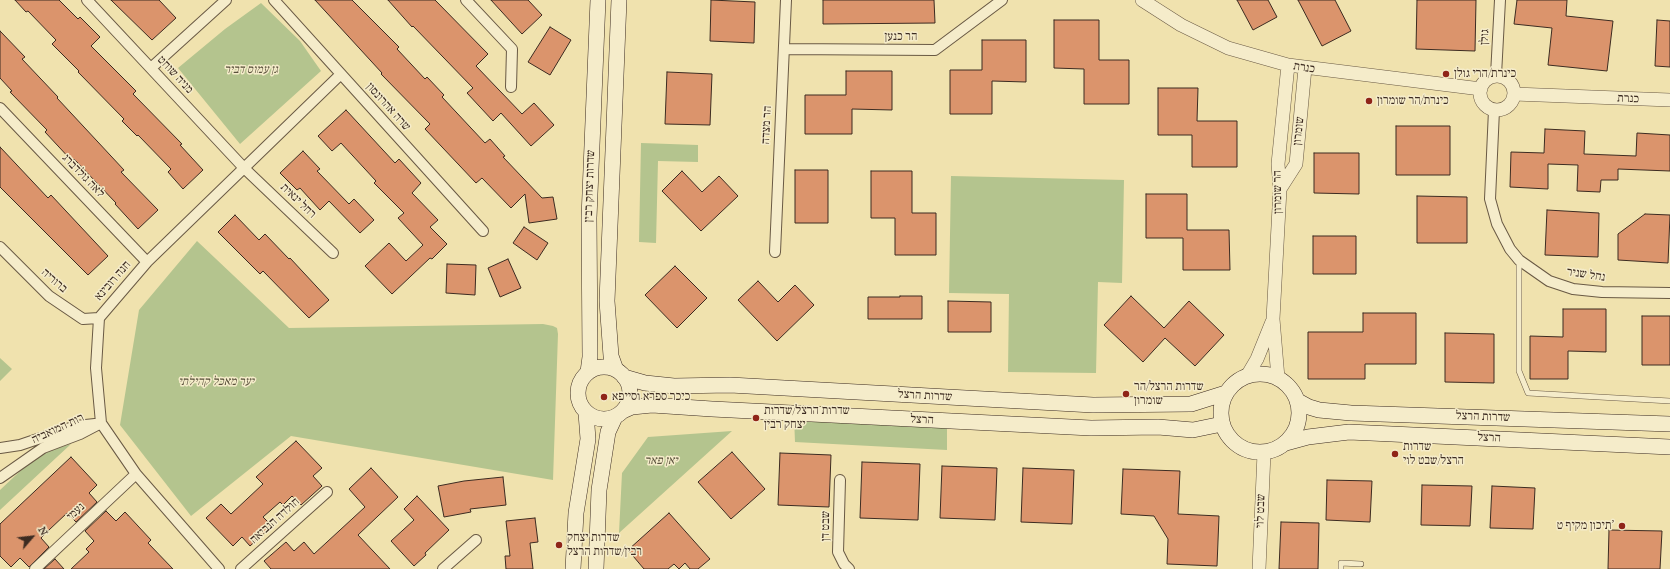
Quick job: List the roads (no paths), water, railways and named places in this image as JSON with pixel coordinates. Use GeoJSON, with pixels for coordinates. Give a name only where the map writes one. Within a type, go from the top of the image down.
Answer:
{"type":"FeatureCollection","features":[{"type":"Feature","properties":{"kind":"main road","name":"שדרות יצחק רבין"},"geometry":{"type":"LineString","coordinates":[[588,372],[590,356],[589,218],[598,0]]}},
{"type":"Feature","properties":{"kind":"main road","name":"שדרות יצחק רבין"},"geometry":{"type":"LineString","coordinates":[[619,0],[607,301],[611,356],[620,374]]}},
{"type":"Feature","properties":{"kind":"main road"},"geometry":{"type":"LineString","coordinates":[[573,569],[576,513],[588,439],[586,413],[580,404],[578,389],[580,381],[588,372],[602,367],[620,374],[630,390],[627,405],[619,414],[608,432],[598,490],[596,569]]}},
{"type":"Feature","properties":{"kind":"main road","name":"שדרות הרצל"},"geometry":{"type":"LineString","coordinates":[[620,374],[645,383],[674,386],[730,385],[1093,405],[1191,404],[1226,394],[1235,383],[1247,376]]}},
{"type":"Feature","properties":{"kind":"main road"},"geometry":{"type":"LineString","coordinates":[[1247,376],[1268,374],[1278,378]]}},
{"type":"Feature","properties":{"kind":"main road","name":"שדרות הרצל"},"geometry":{"type":"LineString","coordinates":[[1278,378],[1290,388],[1298,401],[1319,410],[1352,413],[1670,424]]}},
{"type":"Feature","properties":{"kind":"main road"},"geometry":{"type":"LineString","coordinates":[[1226,394],[1222,403],[1222,424],[1234,443],[1253,452],[1264,453],[1276,450],[1294,435],[1300,412],[1298,401]]}},
{"type":"Feature","properties":{"kind":"main road","name":"הרצל"},"geometry":{"type":"LineString","coordinates":[[619,414],[632,407],[652,405],[1090,428],[1158,427],[1193,430],[1222,424]]}},
{"type":"Feature","properties":{"kind":"main road"},"geometry":{"type":"LineString","coordinates":[[586,413],[600,419],[619,414]]}},
{"type":"Feature","properties":{"kind":"main road","name":"הרצל"},"geometry":{"type":"LineString","coordinates":[[1286,443],[1328,433],[1349,432],[1670,447]]}},
{"type":"Feature","properties":{"kind":"street","name":"מניה שוחט"},"geometry":{"type":"LineString","coordinates":[[87,0],[244,168]]}},
{"type":"Feature","properties":{"kind":"street"},"geometry":{"type":"LineString","coordinates":[[151,68],[226,0]]}},
{"type":"Feature","properties":{"kind":"street","name":"שרה אהרונסון"},"geometry":{"type":"LineString","coordinates":[[274,0],[483,230]]}},
{"type":"Feature","properties":{"kind":"street"},"geometry":{"type":"LineString","coordinates":[[466,0],[512,49],[511,87]]}},
{"type":"Feature","properties":{"kind":"street","name":"הר מצדה"},"geometry":{"type":"LineString","coordinates":[[775,252],[786,0]]}},
{"type":"Feature","properties":{"kind":"street","name":"הר כנען"},"geometry":{"type":"LineString","coordinates":[[784,49],[934,50],[1002,0]]}},
{"type":"Feature","properties":{"kind":"street","name":"כנרת"},"geometry":{"type":"LineString","coordinates":[[1142,0],[1181,25],[1228,48],[1288,65],[1481,89]]}},
{"type":"Feature","properties":{"kind":"street","name":"גולן"},"geometry":{"type":"LineString","coordinates":[[1496,76],[1500,0]]}},
{"type":"Feature","properties":{"kind":"street","name":"הר שומרון"},"geometry":{"type":"LineString","coordinates":[[1273,319],[1280,189],[1278,164],[1288,65]]}},
{"type":"Feature","properties":{"kind":"street","name":"שומרון"},"geometry":{"type":"LineString","coordinates":[[1280,189],[1296,164],[1305,68]]}},
{"type":"Feature","properties":{"kind":"street","name":"חנה רובינא"},"geometry":{"type":"LineString","coordinates":[[219,569],[136,474],[101,423],[96,368],[100,318],[147,262],[341,74]]}},
{"type":"Feature","properties":{"kind":"street"},"geometry":{"type":"LineString","coordinates":[[1496,76],[1501,76],[1510,82],[1514,94],[1512,102],[1509,105],[1504,108],[1494,110],[1485,104],[1480,94],[1486,80],[1496,76]]}},
{"type":"Feature","properties":{"kind":"street","name":"כנרת"},"geometry":{"type":"LineString","coordinates":[[1514,94],[1670,100]]}},
{"type":"Feature","properties":{"kind":"street","name":"לאה גולדברג"},"geometry":{"type":"LineString","coordinates":[[0,108],[147,262]]}},
{"type":"Feature","properties":{"kind":"street","name":"נחל שניר"},"geometry":{"type":"LineString","coordinates":[[1494,110],[1490,199],[1497,224],[1510,249],[1519,260],[1549,281],[1573,289],[1602,292],[1670,292]]}},
{"type":"Feature","properties":{"kind":"street","name":"רחל ינאית"},"geometry":{"type":"LineString","coordinates":[[244,168],[333,253]]}},
{"type":"Feature","properties":{"kind":"street","name":"ברוריה"},"geometry":{"type":"LineString","coordinates":[[0,246],[49,296],[83,319],[100,318]]}},
{"type":"Feature","properties":{"kind":"street"},"geometry":{"type":"LineString","coordinates":[[1247,376],[1257,359],[1273,319]]}},
{"type":"Feature","properties":{"kind":"street"},"geometry":{"type":"LineString","coordinates":[[1273,319],[1278,378]]}},
{"type":"Feature","properties":{"kind":"street","name":"רות המואביה"},"geometry":{"type":"LineString","coordinates":[[0,448],[20,445],[76,426],[101,423]]}},
{"type":"Feature","properties":{"kind":"street","name":"רות המואביה"},"geometry":{"type":"LineString","coordinates":[[0,478],[43,448],[80,434],[101,423]]}},
{"type":"Feature","properties":{"kind":"street","name":"שבט לוי"},"geometry":{"type":"LineString","coordinates":[[1259,569],[1264,453]]}},
{"type":"Feature","properties":{"kind":"street","name":"נעמי"},"geometry":{"type":"LineString","coordinates":[[35,569],[136,474]]}},
{"type":"Feature","properties":{"kind":"street","name":"שבט דן"},"geometry":{"type":"LineString","coordinates":[[840,480],[838,552],[844,564],[849,569]]}},
{"type":"Feature","properties":{"kind":"street","name":"חולדה הנביאה"},"geometry":{"type":"LineString","coordinates":[[241,569],[327,492]]}},
{"type":"Feature","properties":{"kind":"street"},"geometry":{"type":"LineString","coordinates":[[443,569],[476,540]]}},
{"type":"Feature","properties":{"kind":"lane"},"geometry":{"type":"LineString","coordinates":[[1519,260],[1519,371],[1528,393],[1670,401]]}},
{"type":"Feature","properties":{"kind":"lane"},"geometry":{"type":"LineString","coordinates":[[1341,569],[1341,563],[1361,564]]}},
{"type":"Feature","properties":{"kind":"place","name":"כינרת/הרי גולן"},"geometry":{"type":"Point","coordinates":[1446,74]}},
{"type":"Feature","properties":{"kind":"place","name":"כינרת/הר שומרון"},"geometry":{"type":"Point","coordinates":[1369,101]}},
{"type":"Feature","properties":{"kind":"place","name":"שדרות הרצל/הר שומרון"},"geometry":{"type":"Point","coordinates":[1126,394]}},
{"type":"Feature","properties":{"kind":"place","name":"כיכר ספרא וסייפא"},"geometry":{"type":"Point","coordinates":[604,397]}},
{"type":"Feature","properties":{"kind":"place","name":"שדרות הרצל/שדרות יצחק רבין"},"geometry":{"type":"Point","coordinates":[756,418]}},
{"type":"Feature","properties":{"kind":"place","name":"שדרות הרצל/שבט לוי"},"geometry":{"type":"Point","coordinates":[1395,454]}},
{"type":"Feature","properties":{"kind":"place","name":"תיכון מקיף ט'"},"geometry":{"type":"Point","coordinates":[1622,526]}},
{"type":"Feature","properties":{"kind":"place","name":"שדרות יצחק רבין/שדרות הרצל"},"geometry":{"type":"Point","coordinates":[559,545]}},
{"type":"Feature","properties":{"kind":"park label","name":"גן עמוס דביר"},"geometry":{"type":"Point","coordinates":[251,70]}},
{"type":"Feature","properties":{"kind":"park label","name":"יער מאכל קהילתי"},"geometry":{"type":"Point","coordinates":[216,382]}},
{"type":"Feature","properties":{"kind":"park label","name":"יאן פאר"},"geometry":{"type":"Point","coordinates":[661,461]}}]}
